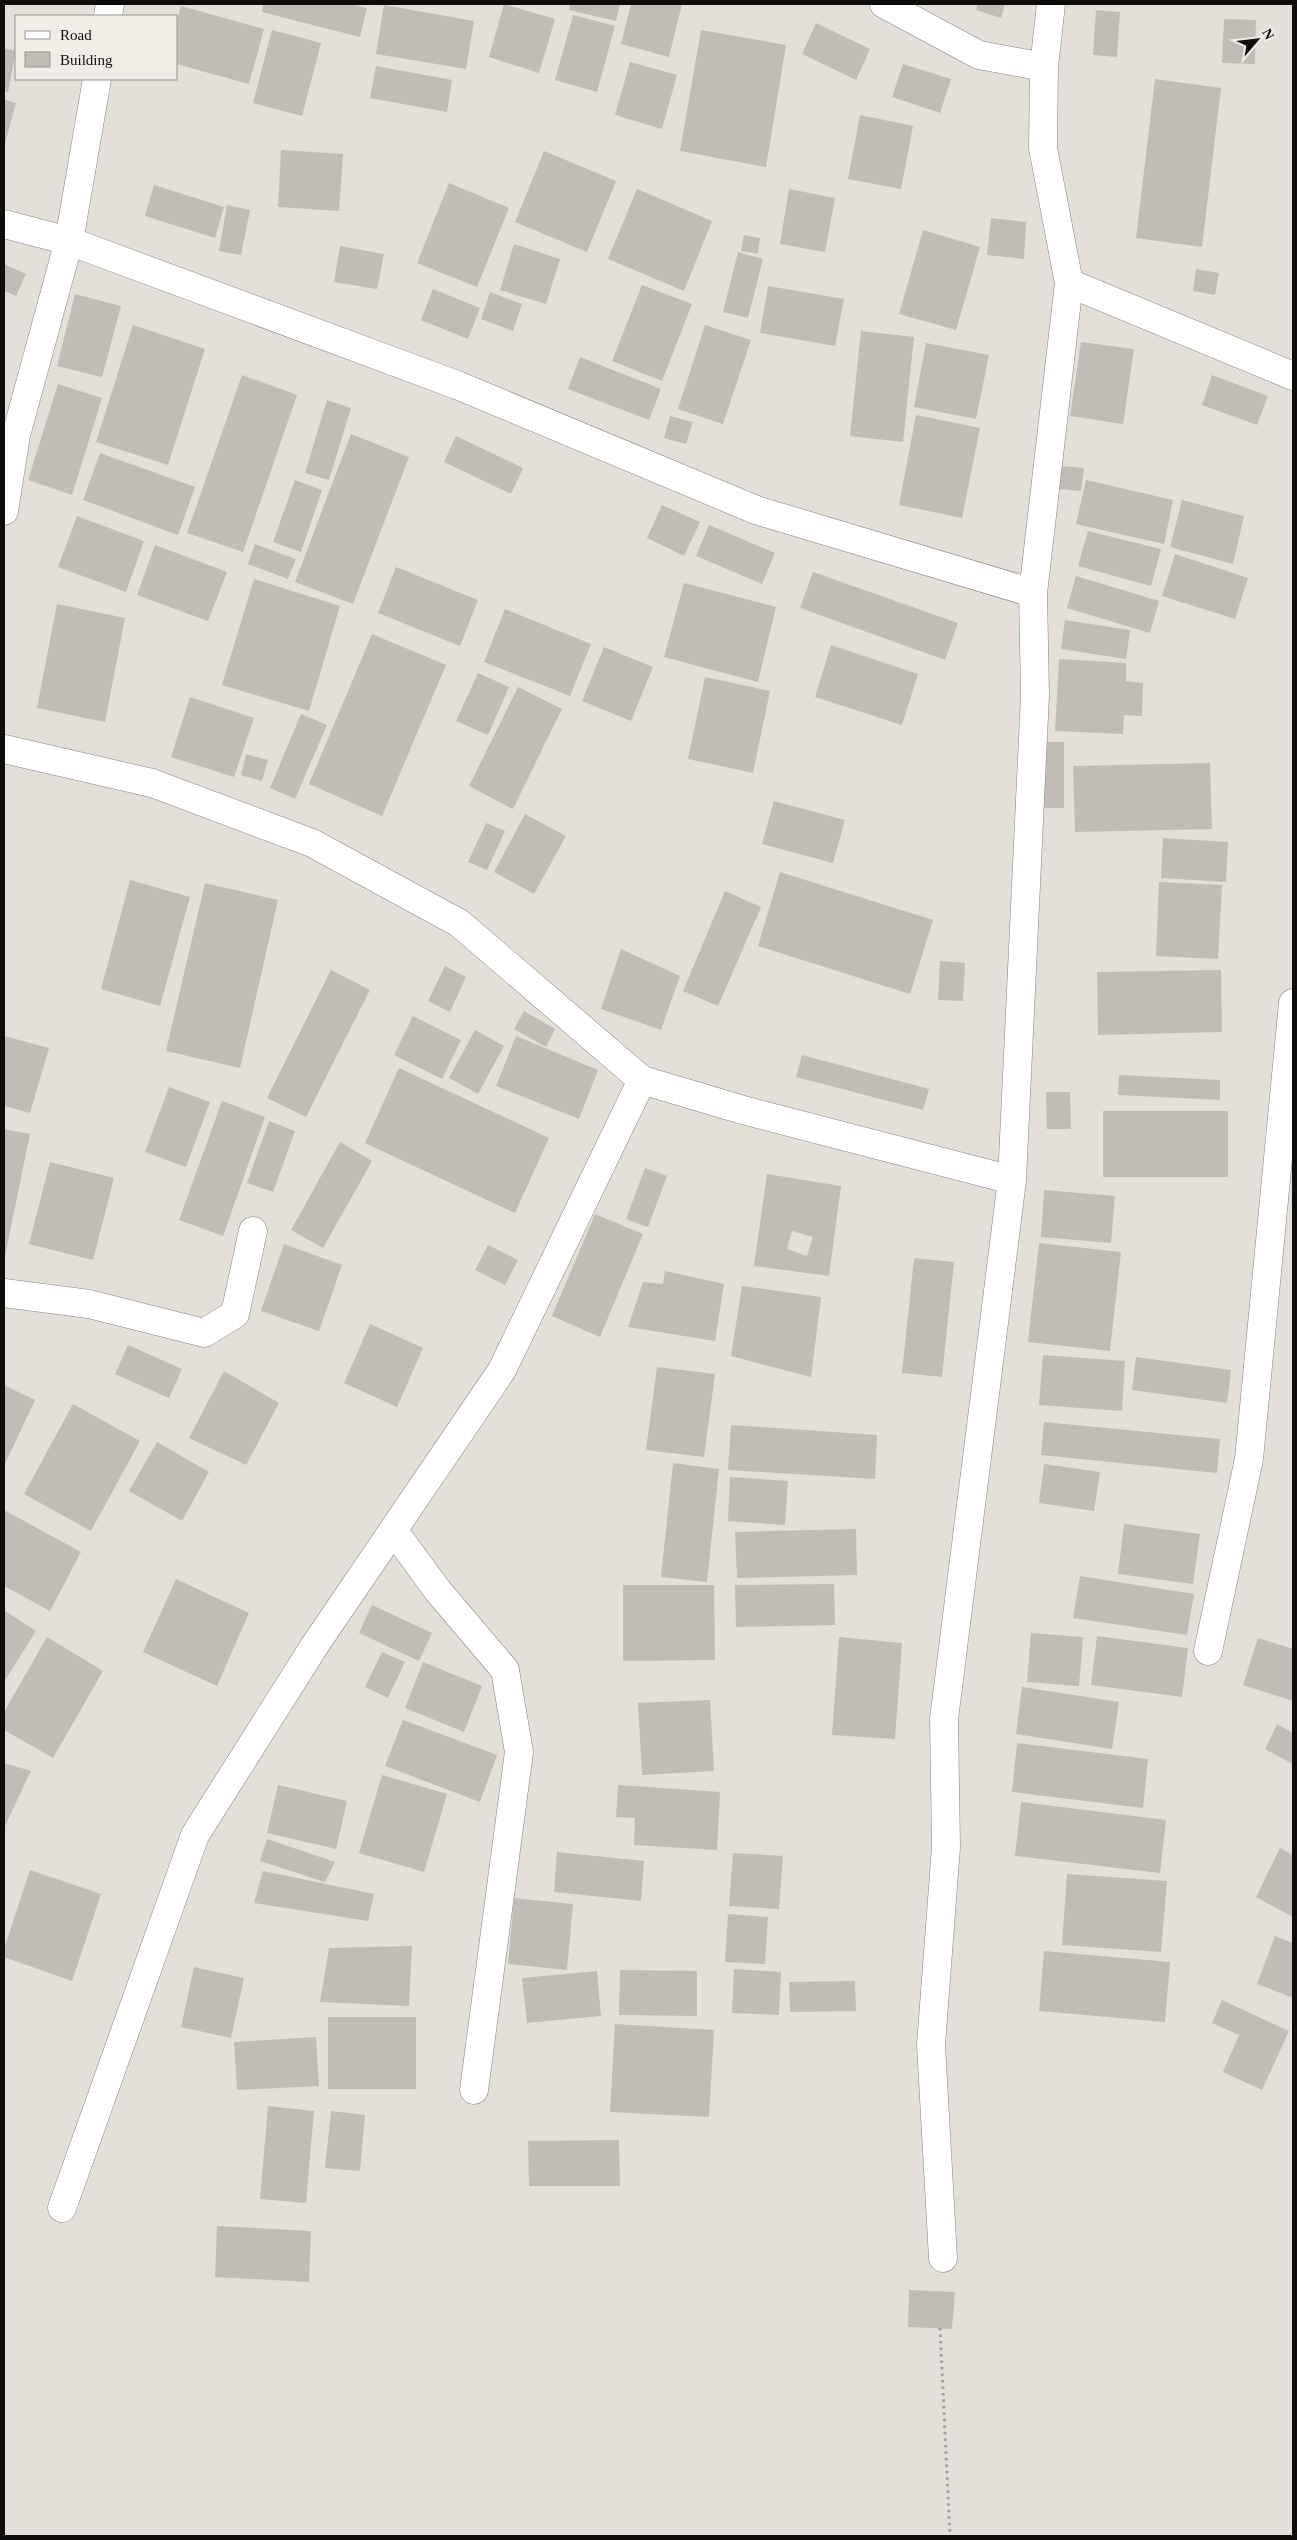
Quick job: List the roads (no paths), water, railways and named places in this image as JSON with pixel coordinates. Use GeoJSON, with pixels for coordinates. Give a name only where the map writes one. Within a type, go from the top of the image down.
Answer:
{"type":"FeatureCollection","features":[{"type":"Feature","properties":{"kind":"street"},"geometry":{"type":"LineString","coordinates":[[884,4],[979,55],[1044,66]]}},
{"type":"Feature","properties":{"kind":"street"},"geometry":{"type":"LineString","coordinates":[[943,2258],[931,2044],[946,1847],[944,1719],[1012,1180],[1035,695],[1033,594],[1069,284],[1043,148],[1044,66],[1050,4]]}},
{"type":"Feature","properties":{"kind":"street"},"geometry":{"type":"LineString","coordinates":[[4,511],[16,435],[69,241],[97,80]]}},
{"type":"Feature","properties":{"kind":"street"},"geometry":{"type":"LineString","coordinates":[[4,224],[69,241],[457,385],[756,510],[1033,594]]}},
{"type":"Feature","properties":{"kind":"street"},"geometry":{"type":"LineString","coordinates":[[1069,284],[1293,376]]}},
{"type":"Feature","properties":{"kind":"street"},"geometry":{"type":"LineString","coordinates":[[4,749],[152,783],[312,843],[459,923],[642,1080],[743,1110],[1012,1180]]}},
{"type":"Feature","properties":{"kind":"street"},"geometry":{"type":"LineString","coordinates":[[1208,1651],[1249,1459],[1293,1003]]}},
{"type":"Feature","properties":{"kind":"street"},"geometry":{"type":"LineString","coordinates":[[62,2208],[195,1835],[315,1645],[502,1370],[642,1080]]}},
{"type":"Feature","properties":{"kind":"street"},"geometry":{"type":"LineString","coordinates":[[4,1293],[88,1304],[204,1333],[235,1314],[253,1231]]}},
{"type":"Feature","properties":{"kind":"street"},"geometry":{"type":"LineString","coordinates":[[394,1531],[438,1591],[505,1670],[518,1752],[474,2090]]}}]}
